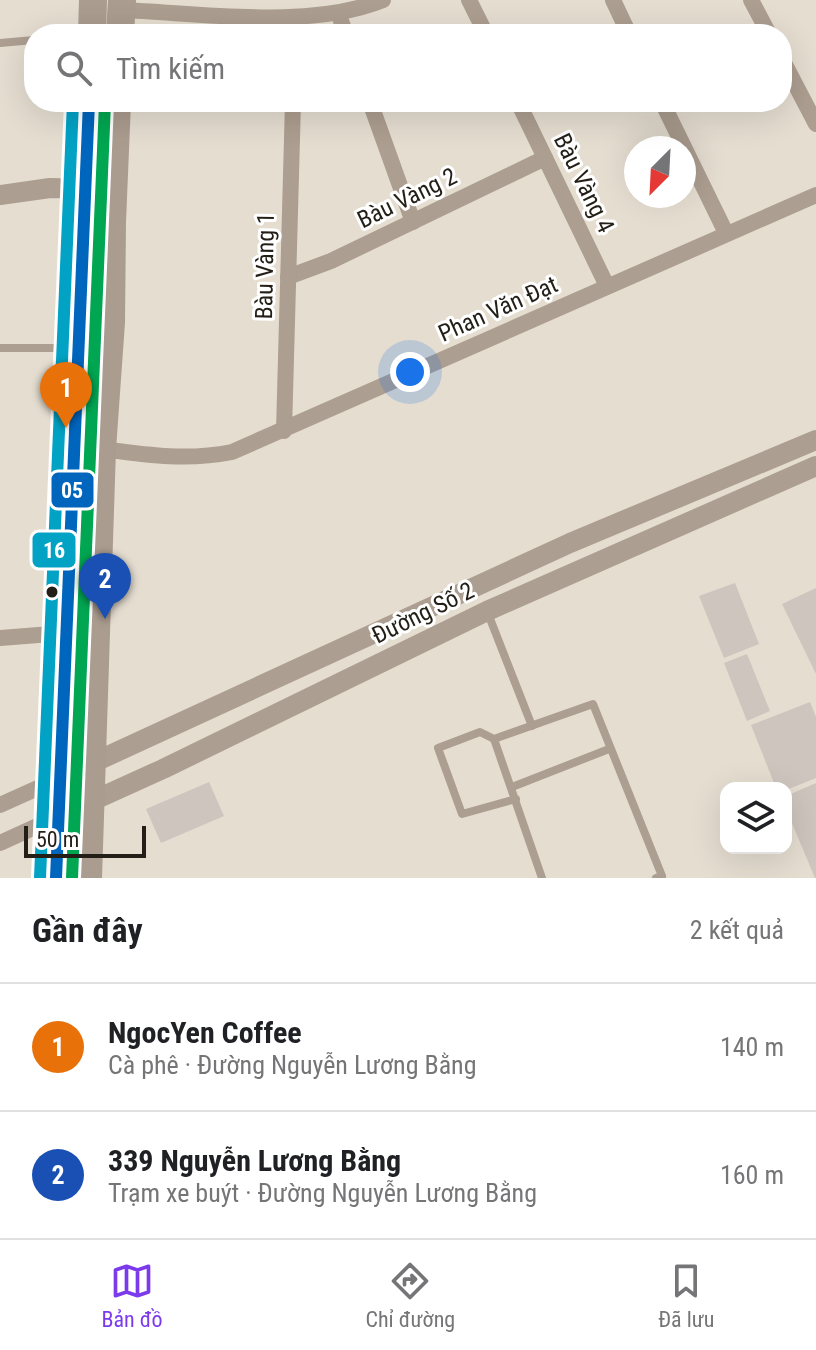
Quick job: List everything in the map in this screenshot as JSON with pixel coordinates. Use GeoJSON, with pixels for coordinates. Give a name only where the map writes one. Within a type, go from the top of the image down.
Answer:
{"type":"FeatureCollection","features":[{"type":"Feature","properties":{"kind":"highway"},"geometry":{"type":"LineString","coordinates":[[92,24],[93,0]]}},
{"type":"Feature","properties":{"kind":"highway"},"geometry":{"type":"LineString","coordinates":[[88,878],[102,449],[111,322],[90,112]]}},
{"type":"Feature","properties":{"kind":"highway"},"geometry":{"type":"LineString","coordinates":[[56,878],[64,633],[80,348],[100,189],[115,112]]}},
{"type":"Feature","properties":{"kind":"street"},"geometry":{"type":"LineString","coordinates":[[302,24],[383,0]]}},
{"type":"Feature","properties":{"kind":"street"},"geometry":{"type":"LineString","coordinates":[[469,0],[481,24]]}},
{"type":"Feature","properties":{"kind":"street"},"geometry":{"type":"LineString","coordinates":[[613,0],[624,24]]}},
{"type":"Feature","properties":{"kind":"street"},"geometry":{"type":"LineString","coordinates":[[751,0],[764,24]]}},
{"type":"Feature","properties":{"kind":"street"},"geometry":{"type":"LineString","coordinates":[[338,13],[342,24]]}},
{"type":"Feature","properties":{"kind":"street"},"geometry":{"type":"LineString","coordinates":[[121,15],[263,24]]}},
{"type":"Feature","properties":{"kind":"street"},"geometry":{"type":"LineString","coordinates":[[792,78],[816,124]]}},
{"type":"Feature","properties":{"kind":"street","name":"Bàu Vàng 1"},"geometry":{"type":"LineString","coordinates":[[284,431],[293,112]]}},
{"type":"Feature","properties":{"kind":"street"},"geometry":{"type":"LineString","coordinates":[[374,112],[413,222]]}},
{"type":"Feature","properties":{"kind":"street","name":"Bàu Vàng 4"},"geometry":{"type":"LineString","coordinates":[[523,112],[607,286]]}},
{"type":"Feature","properties":{"kind":"street"},"geometry":{"type":"LineString","coordinates":[[667,112],[726,233]]}},
{"type":"Feature","properties":{"kind":"street","name":"Bàu Vàng 2"},"geometry":{"type":"LineString","coordinates":[[288,277],[331,261],[545,158]]}},
{"type":"Feature","properties":{"kind":"street"},"geometry":{"type":"LineString","coordinates":[[0,195],[50,188],[100,189]]}},
{"type":"Feature","properties":{"kind":"street","name":"Phan Văn Đạt"},"geometry":{"type":"LineString","coordinates":[[102,449],[169,458],[204,458],[232,452],[816,195]]}},
{"type":"Feature","properties":{"kind":"street","name":"Đường Số 2"},"geometry":{"type":"LineString","coordinates":[[60,778],[561,547],[816,440]]}},
{"type":"Feature","properties":{"kind":"street","name":"Đường Số 2"},"geometry":{"type":"LineString","coordinates":[[57,817],[487,611],[816,466]]}},
{"type":"Feature","properties":{"kind":"street"},"geometry":{"type":"LineString","coordinates":[[561,547],[571,574]]}},
{"type":"Feature","properties":{"kind":"street"},"geometry":{"type":"LineString","coordinates":[[0,638],[64,633]]}},
{"type":"Feature","properties":{"kind":"street"},"geometry":{"type":"LineString","coordinates":[[0,805],[60,778]]}},
{"type":"Feature","properties":{"kind":"street"},"geometry":{"type":"LineString","coordinates":[[0,843],[57,817]]}},
{"type":"Feature","properties":{"kind":"lane"},"geometry":{"type":"LineString","coordinates":[[0,43],[24,41]]}},
{"type":"Feature","properties":{"kind":"lane"},"geometry":{"type":"LineString","coordinates":[[0,348],[80,348]]}},
{"type":"Feature","properties":{"kind":"lane"},"geometry":{"type":"LineString","coordinates":[[487,611],[532,726]]}},
{"type":"Feature","properties":{"kind":"lane"},"geometry":{"type":"LineString","coordinates":[[494,739],[593,704],[662,876],[656,878]]}},
{"type":"Feature","properties":{"kind":"lane"},"geometry":{"type":"LineString","coordinates":[[516,799],[462,814],[438,748],[480,732],[494,739],[512,787],[516,799],[542,878]]}},
{"type":"Feature","properties":{"kind":"lane"},"geometry":{"type":"LineString","coordinates":[[512,787],[609,749]]}},
{"type":"Feature","properties":{"kind":"building"},"geometry":{"type":"Polygon","coordinates":[[[735,583],[759,644],[724,658],[699,596],[735,583]]]}},
{"type":"Feature","properties":{"kind":"building"},"geometry":{"type":"Polygon","coordinates":[[[816,588],[816,674],[782,604],[816,588]]]}},
{"type":"Feature","properties":{"kind":"building"},"geometry":{"type":"Polygon","coordinates":[[[747,654],[770,711],[747,721],[724,663],[747,654]]]}},
{"type":"Feature","properties":{"kind":"building"},"geometry":{"type":"Polygon","coordinates":[[[810,702],[816,717],[816,778],[792,788],[792,782],[774,782],[751,725],[810,702]]]}},
{"type":"Feature","properties":{"kind":"building"},"geometry":{"type":"Polygon","coordinates":[[[209,782],[224,816],[161,843],[146,809],[209,782]]]}},
{"type":"Feature","properties":{"kind":"building"},"geometry":{"type":"Polygon","coordinates":[[[816,783],[816,878],[792,823],[792,793],[816,783]]]}},
{"type":"Feature","properties":{"kind":"transit line","name":"16"},"geometry":{"type":"LineString","coordinates":[[40,878],[73,112]]}},
{"type":"Feature","properties":{"kind":"transit line","name":"05"},"geometry":{"type":"LineString","coordinates":[[56,878],[89,112]]}},
{"type":"Feature","properties":{"kind":"transit line"},"geometry":{"type":"LineString","coordinates":[[72,878],[105,112]]}},
{"type":"Feature","properties":{"kind":"place","name":"NgocYen Coffee"},"geometry":{"type":"Point","coordinates":[66,428]}},
{"type":"Feature","properties":{"kind":"place","name":"339 Nguyễn Lương Bằng"},"geometry":{"type":"Point","coordinates":[105,619]}}]}
